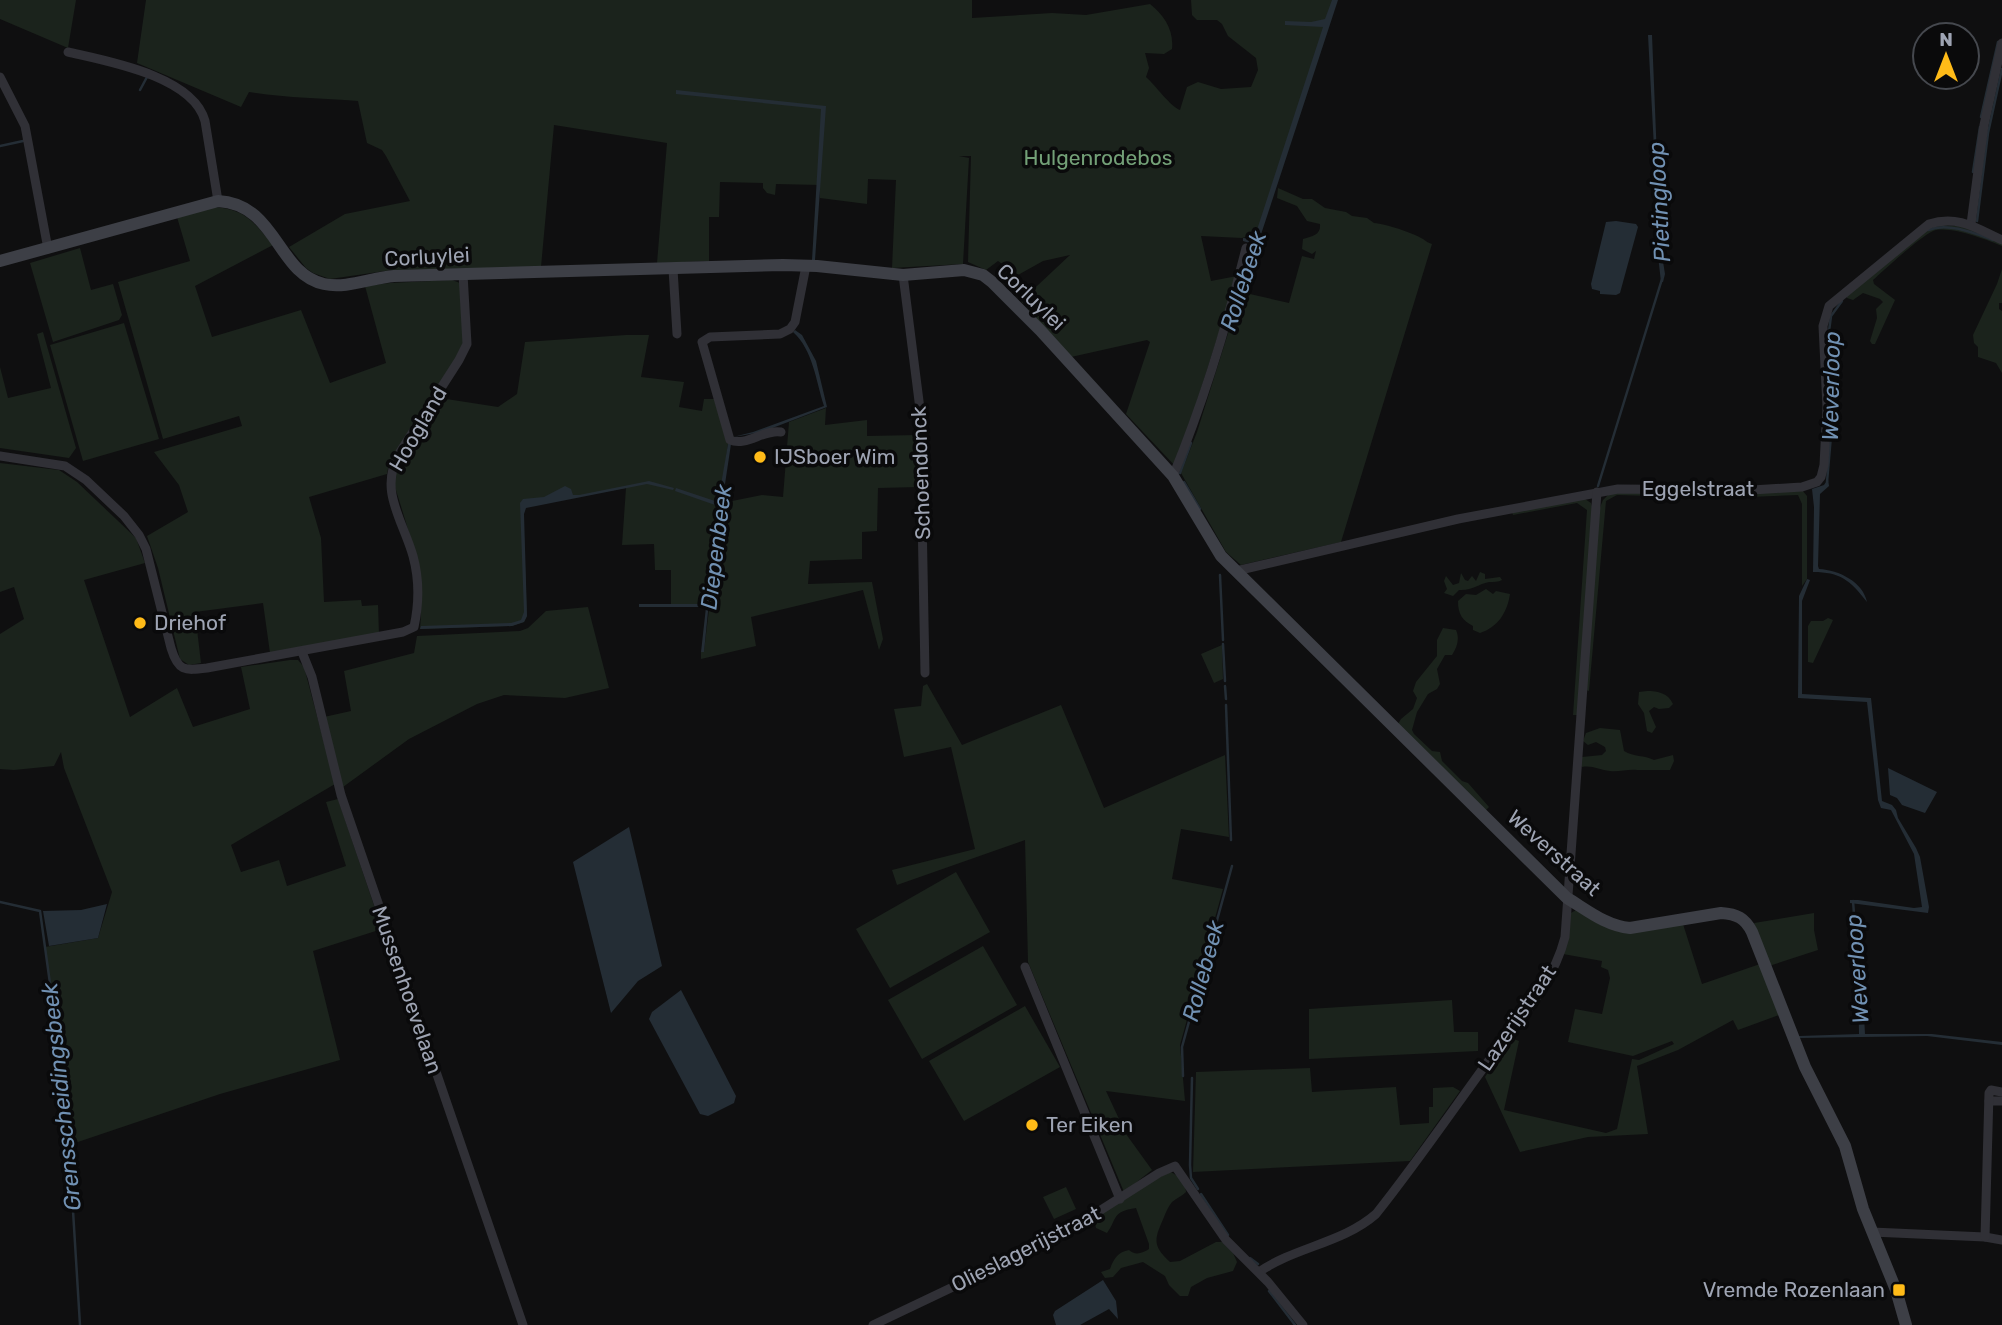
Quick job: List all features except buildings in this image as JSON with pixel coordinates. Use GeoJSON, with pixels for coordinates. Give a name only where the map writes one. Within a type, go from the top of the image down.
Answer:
{"type":"FeatureCollection","features":[{"type":"Feature","properties":{"kind":"street"},"geometry":{"type":"LineString","coordinates":[[2002,43],[1984,125],[1970,223],[2002,240]]}},
{"type":"Feature","properties":{"kind":"street"},"geometry":{"type":"LineString","coordinates":[[0,261],[218,201],[205,121],[203,112],[197,105],[169,83],[149,72],[68,52]]}},
{"type":"Feature","properties":{"kind":"street"},"geometry":{"type":"LineString","coordinates":[[0,77],[25,126],[48,249]]}},
{"type":"Feature","properties":{"kind":"street","name":"Corluylei"},"geometry":{"type":"LineString","coordinates":[[218,201],[237,204],[252,212],[299,270],[323,284],[336,285],[394,276],[806,266],[903,275],[964,270],[983,275],[1040,330],[1173,476]]}},
{"type":"Feature","properties":{"kind":"street","name":"Eggelstraat"},"geometry":{"type":"LineString","coordinates":[[1236,571],[1458,519],[1597,492],[1618,489],[1752,490],[1802,486],[1816,482],[1823,471],[1825,456],[1827,407],[1823,326],[1829,306],[1928,224],[1944,221],[1970,223]]}},
{"type":"Feature","properties":{"kind":"street"},"geometry":{"type":"LineString","coordinates":[[1173,476],[1225,327],[1246,248]]}},
{"type":"Feature","properties":{"kind":"street"},"geometry":{"type":"LineString","coordinates":[[781,432],[772,431],[736,442],[730,440],[702,342],[710,337],[780,334],[790,329],[795,322],[806,266]]}},
{"type":"Feature","properties":{"kind":"street"},"geometry":{"type":"LineString","coordinates":[[673,269],[677,334]]}},
{"type":"Feature","properties":{"kind":"street","name":"Hoogland"},"geometry":{"type":"LineString","coordinates":[[302,652],[403,632],[414,627],[418,599],[414,558],[389,479],[393,464],[467,344],[463,274]]}},
{"type":"Feature","properties":{"kind":"street","name":"Schoendonck"},"geometry":{"type":"LineString","coordinates":[[903,275],[920,409],[925,673]]}},
{"type":"Feature","properties":{"kind":"street"},"geometry":{"type":"LineString","coordinates":[[0,456],[65,466],[99,492],[134,527],[146,549],[171,648],[180,667],[189,671],[302,652]]}},
{"type":"Feature","properties":{"kind":"street","name":"Weverstraat"},"geometry":{"type":"LineString","coordinates":[[1173,476],[1221,556],[1567,898],[1599,919],[1618,927],[1630,928],[1721,912],[1743,919],[1752,932],[1805,1067],[1845,1146],[1872,1232],[1896,1290],[1906,1325]]}},
{"type":"Feature","properties":{"kind":"street","name":"Lazerijstraat"},"geometry":{"type":"LineString","coordinates":[[1259,1272],[1288,1255],[1359,1227],[1376,1214],[1550,977],[1565,937],[1597,492]]}},
{"type":"Feature","properties":{"kind":"street","name":"Mussenhoevelaan"},"geometry":{"type":"LineString","coordinates":[[302,652],[312,677],[341,795],[523,1325]]}},
{"type":"Feature","properties":{"kind":"street"},"geometry":{"type":"LineString","coordinates":[[1025,967],[1120,1199]]}},
{"type":"Feature","properties":{"kind":"street"},"geometry":{"type":"LineString","coordinates":[[1985,1237],[1989,1101],[1991,1090],[2002,1092]]}},
{"type":"Feature","properties":{"kind":"street"},"geometry":{"type":"LineString","coordinates":[[1989,1101],[2002,1101]]}},
{"type":"Feature","properties":{"kind":"street","name":"Olieslagerijstraat"},"geometry":{"type":"LineString","coordinates":[[873,1325],[1060,1236],[1159,1173],[1175,1166],[1226,1240],[1259,1272]]}},
{"type":"Feature","properties":{"kind":"street"},"geometry":{"type":"LineString","coordinates":[[1872,1232],[2002,1240]]}},
{"type":"Feature","properties":{"kind":"street"},"geometry":{"type":"LineString","coordinates":[[1259,1272],[1303,1325]]}},
{"type":"Feature","properties":{"kind":"green space"},"geometry":{"type":"Polygon","coordinates":[[[0,0],[76,0],[68,48],[0,19],[0,0]]]}},
{"type":"Feature","properties":{"kind":"green space","name":"Hulgenrodebos"},"geometry":{"type":"Polygon","coordinates":[[[146,0],[972,0],[972,18],[1052,13],[1086,15],[1150,4],[1167,24],[1172,49],[1164,54],[1145,53],[1149,68],[1146,77],[1180,110],[1187,87],[1198,82],[1221,89],[1251,87],[1258,70],[1256,58],[1228,36],[1222,24],[1217,20],[1197,20],[1192,15],[1191,0],[1336,0],[1259,233],[1242,238],[1201,236],[1211,281],[1237,276],[1176,467],[1126,414],[1150,342],[1147,340],[1071,357],[1021,301],[1070,255],[1043,261],[1018,275],[998,261],[986,270],[968,262],[971,156],[959,156],[969,158],[963,264],[892,268],[896,180],[868,179],[867,204],[820,198],[820,185],[776,184],[775,195],[767,193],[763,183],[720,182],[719,217],[709,217],[709,261],[657,263],[667,143],[554,125],[541,267],[392,270],[330,279],[306,268],[289,247],[345,214],[410,201],[382,150],[367,143],[358,101],[249,92],[241,107],[137,63],[146,0]]]}},
{"type":"Feature","properties":{"kind":"green space"},"geometry":{"type":"Polygon","coordinates":[[[1278,188],[1303,199],[1312,199],[1325,208],[1405,231],[1432,244],[1341,542],[1241,565],[1226,552],[1181,473],[1197,432],[1241,292],[1289,303],[1302,256],[1314,259],[1316,251],[1312,254],[1302,249],[1303,239],[1318,233],[1320,224],[1307,221],[1297,206],[1277,198],[1278,188]]]}},
{"type":"Feature","properties":{"kind":"green space"},"geometry":{"type":"Polygon","coordinates":[[[215,207],[242,214],[273,245],[195,286],[212,337],[301,310],[330,383],[386,363],[365,286],[452,280],[460,283],[465,340],[456,359],[389,463],[387,474],[309,497],[321,538],[324,602],[361,600],[362,606],[378,605],[379,634],[270,653],[263,603],[195,612],[201,663],[189,665],[180,659],[158,568],[147,536],[188,512],[179,485],[154,452],[242,426],[239,416],[163,439],[118,282],[190,261],[177,217],[215,207]]]}},
{"type":"Feature","properties":{"kind":"green space"},"geometry":{"type":"Polygon","coordinates":[[[1937,225],[1961,226],[2002,242],[2002,246],[1948,230],[1933,231],[1920,239],[1873,280],[1874,284],[1895,300],[1875,344],[1872,344],[1870,341],[1877,318],[1876,309],[1883,302],[1863,293],[1853,300],[1846,295],[1915,237],[1937,225]]]}},
{"type":"Feature","properties":{"kind":"green space"},"geometry":{"type":"Polygon","coordinates":[[[80,248],[91,290],[113,284],[122,315],[119,320],[53,342],[30,263],[80,248]]]}},
{"type":"Feature","properties":{"kind":"green space"},"geometry":{"type":"Polygon","coordinates":[[[2002,269],[2002,303],[1999,303],[1999,309],[2002,311],[2002,373],[1996,363],[1978,357],[1978,347],[1974,343],[1973,335],[2002,269]]]}},
{"type":"Feature","properties":{"kind":"green space"},"geometry":{"type":"Polygon","coordinates":[[[124,323],[159,439],[83,461],[50,345],[124,323]]]}},
{"type":"Feature","properties":{"kind":"green space"},"geometry":{"type":"Polygon","coordinates":[[[43,332],[76,448],[69,458],[0,448],[0,367],[8,398],[51,388],[37,334],[43,332]]]}},
{"type":"Feature","properties":{"kind":"green space"},"geometry":{"type":"Polygon","coordinates":[[[649,335],[641,377],[684,382],[679,407],[702,411],[704,399],[714,399],[728,444],[706,604],[671,604],[671,570],[655,570],[654,544],[622,545],[626,488],[523,506],[527,616],[524,622],[512,626],[420,629],[418,574],[395,487],[399,463],[418,429],[440,398],[498,407],[517,394],[525,342],[649,335]]]}},
{"type":"Feature","properties":{"kind":"green space"},"geometry":{"type":"Polygon","coordinates":[[[826,408],[825,425],[867,420],[867,436],[918,435],[919,487],[878,488],[877,531],[862,532],[862,559],[810,561],[808,584],[872,582],[883,639],[879,650],[863,590],[751,617],[756,646],[701,659],[722,503],[762,495],[783,497],[789,422],[826,408]]]}},
{"type":"Feature","properties":{"kind":"green space"},"geometry":{"type":"Polygon","coordinates":[[[0,463],[59,470],[77,482],[136,538],[145,563],[84,580],[130,717],[177,688],[193,727],[250,709],[241,667],[298,660],[304,667],[335,784],[231,845],[241,872],[279,860],[287,886],[346,866],[326,802],[338,799],[382,929],[313,951],[340,1060],[220,1094],[69,1145],[45,947],[98,938],[112,892],[64,768],[61,752],[54,766],[0,769],[0,634],[24,619],[14,587],[0,592],[0,463]]]}},
{"type":"Feature","properties":{"kind":"green space"},"geometry":{"type":"Polygon","coordinates":[[[1802,490],[1807,496],[1807,579],[1802,586],[1802,504],[1798,495],[1723,498],[1617,495],[1606,501],[1589,691],[1586,690],[1599,510],[1610,493],[1802,490]]]}},
{"type":"Feature","properties":{"kind":"green space"},"geometry":{"type":"Polygon","coordinates":[[[1585,499],[1591,503],[1593,509],[1578,715],[1573,715],[1587,510],[1577,503],[1513,515],[1512,512],[1585,499]]]}},
{"type":"Feature","properties":{"kind":"green space"},"geometry":{"type":"Polygon","coordinates":[[[1480,572],[1485,574],[1485,579],[1500,577],[1502,580],[1459,590],[1453,596],[1444,593],[1447,589],[1444,581],[1446,576],[1453,585],[1459,583],[1461,573],[1465,580],[1468,581],[1472,576],[1476,581],[1480,572]]]}},
{"type":"Feature","properties":{"kind":"green space"},"geometry":{"type":"Polygon","coordinates":[[[1486,589],[1493,594],[1496,591],[1510,594],[1501,618],[1480,633],[1473,630],[1473,626],[1461,616],[1458,601],[1466,594],[1476,595],[1486,589]]]}},
{"type":"Feature","properties":{"kind":"green space"},"geometry":{"type":"Polygon","coordinates":[[[588,607],[609,688],[565,698],[504,695],[477,704],[409,739],[343,787],[324,717],[351,711],[344,671],[414,653],[417,636],[520,631],[528,628],[546,611],[588,607]]]}},
{"type":"Feature","properties":{"kind":"green space"},"geometry":{"type":"Polygon","coordinates":[[[1828,618],[1833,620],[1813,663],[1808,662],[1808,626],[1811,621],[1828,618]]]}},
{"type":"Feature","properties":{"kind":"green space"},"geometry":{"type":"Polygon","coordinates":[[[1443,628],[1456,630],[1457,646],[1452,655],[1445,655],[1437,669],[1440,684],[1428,694],[1417,712],[1412,730],[1432,751],[1440,752],[1442,761],[1462,781],[1468,783],[1489,807],[1484,812],[1398,724],[1413,709],[1417,698],[1413,691],[1416,682],[1437,656],[1437,640],[1443,628]]]}},
{"type":"Feature","properties":{"kind":"green space"},"geometry":{"type":"Polygon","coordinates":[[[1222,645],[1223,679],[1214,683],[1201,654],[1222,645]]]}},
{"type":"Feature","properties":{"kind":"green space"},"geometry":{"type":"Polygon","coordinates":[[[927,684],[962,745],[1061,705],[1104,808],[1225,755],[1229,837],[1181,829],[1172,879],[1223,889],[1180,1045],[1185,1101],[1106,1091],[1126,1134],[1152,1170],[1124,1192],[1028,962],[1025,840],[897,885],[892,870],[975,849],[951,747],[904,757],[894,709],[921,706],[923,686],[927,684]]]}},
{"type":"Feature","properties":{"kind":"green space"},"geometry":{"type":"Polygon","coordinates":[[[1639,692],[1662,693],[1673,704],[1669,708],[1654,707],[1649,711],[1656,727],[1652,733],[1647,731],[1644,713],[1638,704],[1639,692]]]}},
{"type":"Feature","properties":{"kind":"green space"},"geometry":{"type":"Polygon","coordinates":[[[1600,728],[1620,730],[1624,751],[1628,753],[1654,760],[1673,755],[1674,761],[1670,770],[1613,771],[1582,767],[1579,762],[1582,757],[1602,755],[1606,751],[1605,747],[1596,742],[1588,745],[1583,741],[1586,733],[1600,728]]]}},
{"type":"Feature","properties":{"kind":"green space"},"geometry":{"type":"Polygon","coordinates":[[[956,872],[990,932],[890,988],[856,929],[956,872]]]}},
{"type":"Feature","properties":{"kind":"green space"},"geometry":{"type":"Polygon","coordinates":[[[1578,909],[1621,931],[1683,924],[1702,984],[1760,964],[1779,1015],[1738,1030],[1733,1020],[1678,1050],[1637,1066],[1648,1134],[1588,1137],[1520,1152],[1485,1077],[1511,1038],[1519,1041],[1504,1110],[1606,1133],[1617,1129],[1632,1059],[1639,1060],[1674,1044],[1672,1041],[1633,1056],[1568,1042],[1575,1009],[1602,1014],[1610,978],[1608,970],[1601,967],[1602,961],[1563,954],[1569,914],[1578,909]]]}},
{"type":"Feature","properties":{"kind":"green space"},"geometry":{"type":"Polygon","coordinates":[[[1814,913],[1818,950],[1769,966],[1754,923],[1814,913]]]}},
{"type":"Feature","properties":{"kind":"green space"},"geometry":{"type":"Polygon","coordinates":[[[983,946],[1017,1005],[922,1059],[888,1000],[983,946]]]}},
{"type":"Feature","properties":{"kind":"green space"},"geometry":{"type":"Polygon","coordinates":[[[1452,1000],[1454,1032],[1478,1032],[1478,1051],[1309,1059],[1309,1009],[1452,1000]]]}},
{"type":"Feature","properties":{"kind":"green space"},"geometry":{"type":"Polygon","coordinates":[[[1025,1006],[1060,1067],[964,1121],[929,1061],[1025,1006]]]}},
{"type":"Feature","properties":{"kind":"green space"},"geometry":{"type":"Polygon","coordinates":[[[1310,1068],[1312,1092],[1396,1087],[1400,1125],[1429,1123],[1429,1107],[1433,1107],[1433,1088],[1453,1087],[1460,1091],[1410,1161],[1193,1172],[1196,1072],[1310,1068]]]}},
{"type":"Feature","properties":{"kind":"green space"},"geometry":{"type":"Polygon","coordinates":[[[1169,1172],[1180,1179],[1186,1192],[1172,1202],[1166,1211],[1156,1241],[1160,1251],[1170,1262],[1180,1261],[1216,1242],[1222,1242],[1233,1253],[1237,1262],[1233,1271],[1207,1278],[1191,1287],[1188,1296],[1180,1296],[1169,1285],[1165,1276],[1143,1262],[1121,1268],[1113,1277],[1105,1278],[1101,1272],[1110,1269],[1122,1252],[1129,1250],[1142,1253],[1149,1249],[1149,1244],[1136,1208],[1122,1211],[1116,1216],[1107,1233],[1096,1228],[1097,1218],[1120,1199],[1169,1172]]]}},
{"type":"Feature","properties":{"kind":"green space"},"geometry":{"type":"Polygon","coordinates":[[[1066,1187],[1076,1209],[1054,1219],[1043,1197],[1066,1187]]]}},
{"type":"Feature","properties":{"kind":"shaded area"},"geometry":{"type":"Polygon","coordinates":[[[1332,0],[1338,0],[1247,277],[1244,273],[1253,244],[1243,241],[1243,238],[1254,239],[1323,27],[1285,25],[1285,21],[1311,22],[1325,19],[1332,0]]]}},
{"type":"Feature","properties":{"kind":"shaded area"},"geometry":{"type":"Polygon","coordinates":[[[1648,35],[1652,35],[1658,230],[1665,274],[1663,282],[1655,229],[1656,186],[1648,35]]]}},
{"type":"Feature","properties":{"kind":"shaded area"},"geometry":{"type":"Polygon","coordinates":[[[676,90],[826,106],[815,260],[812,260],[821,109],[676,94],[676,90]]]}},
{"type":"Feature","properties":{"kind":"shaded area"},"geometry":{"type":"Polygon","coordinates":[[[1606,222],[1636,224],[1638,227],[1620,293],[1600,294],[1600,291],[1592,289],[1591,284],[1606,222]]]}},
{"type":"Feature","properties":{"kind":"shaded area"},"geometry":{"type":"Polygon","coordinates":[[[795,330],[802,335],[816,361],[827,407],[762,432],[733,437],[824,406],[809,357],[800,339],[793,332],[795,330]]]}},
{"type":"Feature","properties":{"kind":"shaded area"},"geometry":{"type":"Polygon","coordinates":[[[728,444],[731,444],[712,571],[704,652],[701,652],[706,607],[639,607],[639,604],[706,604],[718,506],[675,491],[676,488],[718,502],[728,444]]]}},
{"type":"Feature","properties":{"kind":"shaded area"},"geometry":{"type":"Polygon","coordinates":[[[1828,479],[1829,486],[1820,494],[1818,566],[1819,569],[1849,578],[1861,589],[1867,602],[1844,579],[1813,572],[1812,489],[1824,485],[1828,479]]]}},
{"type":"Feature","properties":{"kind":"shaded area"},"geometry":{"type":"Polygon","coordinates":[[[649,481],[674,488],[673,490],[647,484],[526,508],[527,616],[524,622],[512,626],[420,629],[421,626],[511,623],[521,620],[524,612],[520,503],[523,499],[544,497],[565,486],[571,489],[573,495],[579,495],[649,481]]]}},
{"type":"Feature","properties":{"kind":"shaded area"},"geometry":{"type":"Polygon","coordinates":[[[1807,579],[1810,580],[1802,601],[1802,694],[1871,698],[1882,801],[1896,810],[1920,857],[1928,913],[1850,903],[1850,900],[1858,900],[1922,907],[1914,854],[1891,810],[1881,808],[1878,800],[1867,702],[1798,698],[1799,596],[1807,579]]]}},
{"type":"Feature","properties":{"kind":"shaded area"},"geometry":{"type":"Polygon","coordinates":[[[1888,768],[1937,792],[1925,813],[1902,805],[1897,798],[1890,795],[1888,768]]]}},
{"type":"Feature","properties":{"kind":"shaded area"},"geometry":{"type":"Polygon","coordinates":[[[629,827],[662,966],[638,981],[611,1013],[573,862],[629,827]]]}},
{"type":"Feature","properties":{"kind":"shaded area"},"geometry":{"type":"Polygon","coordinates":[[[107,904],[98,938],[49,946],[43,911],[81,910],[107,904]]]}},
{"type":"Feature","properties":{"kind":"shaded area"},"geometry":{"type":"Polygon","coordinates":[[[1858,977],[1862,977],[1865,1034],[1932,1034],[2002,1042],[2002,1045],[1927,1036],[1799,1038],[1859,1034],[1858,977]]]}},
{"type":"Feature","properties":{"kind":"shaded area"},"geometry":{"type":"Polygon","coordinates":[[[681,990],[736,1096],[734,1103],[708,1116],[700,1114],[649,1019],[652,1012],[681,990]]]}},
{"type":"Feature","properties":{"kind":"shaded area"},"geometry":{"type":"Polygon","coordinates":[[[1103,1280],[1116,1301],[1118,1319],[1109,1309],[1080,1325],[1056,1325],[1053,1315],[1055,1311],[1103,1280]]]}},
{"type":"Feature","properties":{"kind":"waterway"},"geometry":{"type":"LineString","coordinates":[[1981,117],[1998,42]]}},
{"type":"Feature","properties":{"kind":"waterway","name":"Weverloop"},"geometry":{"type":"LineString","coordinates":[[1977,221],[1988,133],[2002,69]]}},
{"type":"Feature","properties":{"kind":"waterway","name":"Diepenbeek"},"geometry":{"type":"LineString","coordinates":[[140,90],[149,77]]}},
{"type":"Feature","properties":{"kind":"waterway"},"geometry":{"type":"LineString","coordinates":[[1973,172],[1980,127]]}},
{"type":"Feature","properties":{"kind":"waterway","name":"Diepenbeek"},"geometry":{"type":"LineString","coordinates":[[0,146],[23,141]]}},
{"type":"Feature","properties":{"kind":"waterway","name":"Weverloop"},"geometry":{"type":"LineString","coordinates":[[1928,230],[1952,228],[1993,240]]}},
{"type":"Feature","properties":{"kind":"waterway","name":"Pietingloop"},"geometry":{"type":"LineString","coordinates":[[1598,486],[1662,279]]}},
{"type":"Feature","properties":{"kind":"waterway","name":"Weverloop"},"geometry":{"type":"LineString","coordinates":[[1828,339],[1831,316],[1842,301]]}},
{"type":"Feature","properties":{"kind":"waterway","name":"Weverloop"},"geometry":{"type":"LineString","coordinates":[[1827,482],[1832,424],[1828,346]]}},
{"type":"Feature","properties":{"kind":"waterway","name":"Rollebeek"},"geometry":{"type":"LineString","coordinates":[[1180,473],[1191,443]]}},
{"type":"Feature","properties":{"kind":"waterway","name":"Rollebeek"},"geometry":{"type":"LineString","coordinates":[[1184,482],[1200,509]]}},
{"type":"Feature","properties":{"kind":"waterway","name":"Rollebeek"},"geometry":{"type":"LineString","coordinates":[[1220,575],[1223,640]]}},
{"type":"Feature","properties":{"kind":"waterway","name":"Rollebeek"},"geometry":{"type":"LineString","coordinates":[[1223,644],[1225,681]]}},
{"type":"Feature","properties":{"kind":"waterway","name":"Rollebeek"},"geometry":{"type":"LineString","coordinates":[[1225,686],[1226,699]]}},
{"type":"Feature","properties":{"kind":"waterway","name":"Rollebeek"},"geometry":{"type":"LineString","coordinates":[[1226,705],[1231,840]]}},
{"type":"Feature","properties":{"kind":"waterway","name":"Rollebeek"},"geometry":{"type":"LineString","coordinates":[[1183,1076],[1182,1047],[1232,866]]}},
{"type":"Feature","properties":{"kind":"waterway","name":"Weverloop"},"geometry":{"type":"LineString","coordinates":[[1853,901],[1854,914]]}},
{"type":"Feature","properties":{"kind":"waterway","name":"Grensscheidingsbeek"},"geometry":{"type":"LineString","coordinates":[[0,902],[40,911],[69,1145],[80,1325]]}},
{"type":"Feature","properties":{"kind":"waterway","name":"Rollebeek"},"geometry":{"type":"LineString","coordinates":[[1192,1078],[1190,1165],[1191,1178],[1198,1189]]}},
{"type":"Feature","properties":{"kind":"waterway","name":"Rollebeek"},"geometry":{"type":"LineString","coordinates":[[1201,1194],[1228,1235]]}},
{"type":"Feature","properties":{"kind":"waterway","name":"Rollebeek"},"geometry":{"type":"LineString","coordinates":[[1250,1258],[1258,1264]]}},
{"type":"Feature","properties":{"kind":"waterway","name":"Rollebeek"},"geometry":{"type":"LineString","coordinates":[[1269,1291],[1295,1325]]}},
{"type":"Feature","properties":{"kind":"place","name":"IJSboer Wim"},"geometry":{"type":"Point","coordinates":[760,457]}},
{"type":"Feature","properties":{"kind":"place","name":"Driehof"},"geometry":{"type":"Point","coordinates":[140,623]}},
{"type":"Feature","properties":{"kind":"place","name":"Ter Eiken"},"geometry":{"type":"Point","coordinates":[1032,1125]}},
{"type":"Feature","properties":{"kind":"place","name":"Vremde Rozenlaan"},"geometry":{"type":"Point","coordinates":[1899,1290]}}]}
